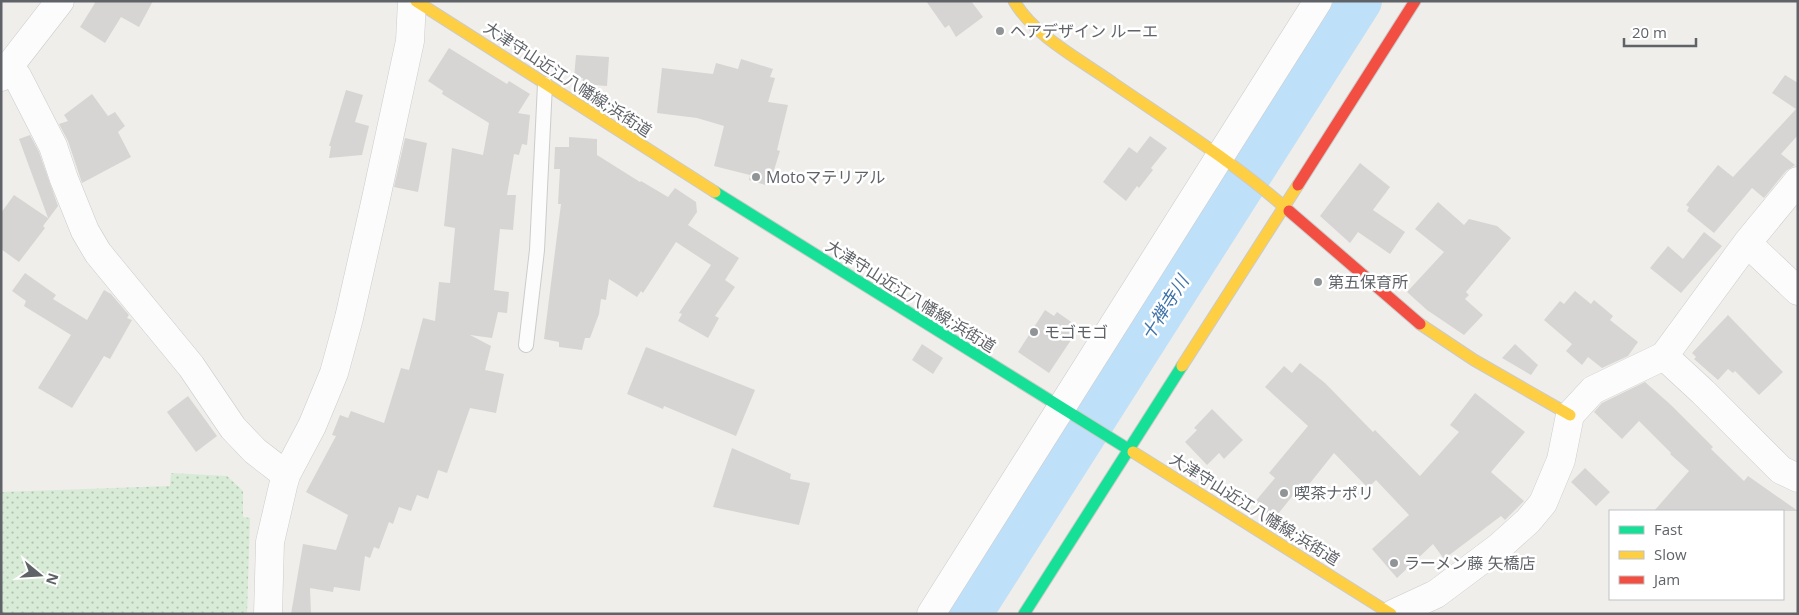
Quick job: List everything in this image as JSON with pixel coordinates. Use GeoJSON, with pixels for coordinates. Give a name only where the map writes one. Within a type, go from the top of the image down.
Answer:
{"type":"FeatureCollection","features":[{"type":"Feature","properties":{"kind":"street"},"geometry":{"type":"LineString","coordinates":[[60,1],[5,72],[17,76],[53,146],[85,231],[98,253],[191,366],[233,428],[254,451],[286,475]]}},
{"type":"Feature","properties":{"kind":"street"},"geometry":{"type":"LineString","coordinates":[[268,614],[270,542],[286,475],[312,426],[330,381],[349,318],[410,41],[414,1]]}},
{"type":"Feature","properties":{"kind":"street","name":"大津守山近江八幡線;浜街道"},"geometry":{"type":"LineString","coordinates":[[414,1],[776,231],[1392,614]]}},
{"type":"Feature","properties":{"kind":"street"},"geometry":{"type":"LineString","coordinates":[[1014,1],[1021,13],[1051,40],[1224,160],[1280,203],[1417,322],[1474,360],[1570,415]]}},
{"type":"Feature","properties":{"kind":"street"},"geometry":{"type":"LineString","coordinates":[[931,614],[1066,411],[1224,160],[1318,1]]}},
{"type":"Feature","properties":{"kind":"street"},"geometry":{"type":"LineString","coordinates":[[1024,614],[1126,447],[1280,203],[1414,1]]}},
{"type":"Feature","properties":{"kind":"street"},"geometry":{"type":"LineString","coordinates":[[1392,614],[1436,594],[1499,547],[1528,521],[1543,503],[1561,460],[1570,415],[1593,390],[1664,356],[1747,243],[1798,181]]}},
{"type":"Feature","properties":{"kind":"street"},"geometry":{"type":"LineString","coordinates":[[1747,243],[1798,291]]}},
{"type":"Feature","properties":{"kind":"street"},"geometry":{"type":"LineString","coordinates":[[1664,356],[1781,470],[1798,478]]}},
{"type":"Feature","properties":{"kind":"lane"},"geometry":{"type":"LineString","coordinates":[[526,345],[536,250],[545,84]]}},
{"type":"Feature","properties":{"kind":"green space"},"geometry":{"type":"Polygon","coordinates":[[[171,473],[227,476],[243,491],[243,517],[250,518],[247,614],[1,614],[1,492],[170,486],[171,473]]]}},
{"type":"Feature","properties":{"kind":"building"},"geometry":{"type":"Polygon","coordinates":[[[92,1],[153,1],[139,27],[121,17],[105,43],[80,27],[95,3],[92,1]]]}},
{"type":"Feature","properties":{"kind":"building"},"geometry":{"type":"Polygon","coordinates":[[[926,1],[971,1],[983,17],[956,37],[949,25],[945,28],[926,1]]]}},
{"type":"Feature","properties":{"kind":"building"},"geometry":{"type":"Polygon","coordinates":[[[449,48],[507,84],[509,81],[530,94],[518,113],[530,115],[527,145],[522,144],[519,155],[514,154],[507,195],[516,195],[513,230],[500,229],[494,290],[509,292],[507,313],[498,312],[492,338],[470,335],[491,346],[485,370],[504,374],[496,413],[470,408],[447,473],[438,470],[428,499],[417,495],[411,511],[399,507],[393,524],[389,522],[379,549],[374,547],[370,558],[365,556],[360,591],[334,587],[333,592],[310,588],[311,614],[291,614],[303,544],[336,550],[348,515],[306,492],[336,436],[332,435],[340,415],[348,418],[351,411],[384,423],[401,368],[409,370],[423,318],[435,321],[439,282],[450,283],[455,228],[444,226],[452,148],[483,155],[489,123],[442,94],[443,91],[428,81],[449,48]]]}},
{"type":"Feature","properties":{"kind":"building"},"geometry":{"type":"Polygon","coordinates":[[[576,55],[609,57],[607,86],[582,84],[583,78],[574,78],[576,55]]]}},
{"type":"Feature","properties":{"kind":"building"},"geometry":{"type":"Polygon","coordinates":[[[741,59],[773,69],[770,77],[775,78],[768,102],[788,105],[777,150],[780,151],[769,186],[749,180],[750,175],[714,166],[724,126],[697,118],[657,113],[662,68],[713,74],[716,63],[738,69],[741,59]]]}},
{"type":"Feature","properties":{"kind":"building"},"geometry":{"type":"Polygon","coordinates":[[[1785,75],[1798,83],[1798,135],[1781,154],[1795,165],[1786,171],[1764,198],[1752,188],[1714,233],[1687,211],[1689,207],[1686,205],[1718,165],[1733,177],[1796,109],[1772,93],[1785,75]]]}},
{"type":"Feature","properties":{"kind":"building"},"geometry":{"type":"Polygon","coordinates":[[[346,90],[363,95],[355,122],[369,126],[362,155],[329,158],[331,146],[329,146],[346,90]]]}},
{"type":"Feature","properties":{"kind":"building"},"geometry":{"type":"Polygon","coordinates":[[[92,94],[108,116],[115,112],[125,126],[118,132],[131,157],[82,183],[68,141],[59,124],[68,121],[64,115],[92,94]]]}},
{"type":"Feature","properties":{"kind":"building"},"geometry":{"type":"Polygon","coordinates":[[[30,135],[39,152],[58,206],[43,226],[45,228],[19,262],[1,249],[1,213],[14,195],[48,218],[19,139],[30,135]]]}},
{"type":"Feature","properties":{"kind":"building"},"geometry":{"type":"Polygon","coordinates":[[[1150,136],[1167,148],[1151,168],[1153,170],[1139,188],[1137,186],[1126,201],[1103,182],[1129,147],[1137,153],[1150,136]]]}},
{"type":"Feature","properties":{"kind":"building"},"geometry":{"type":"Polygon","coordinates":[[[569,137],[597,139],[597,155],[668,197],[675,188],[696,202],[697,212],[688,225],[739,258],[725,280],[735,287],[715,316],[719,318],[708,338],[678,321],[682,314],[679,313],[711,265],[676,242],[643,293],[641,291],[637,297],[609,279],[606,300],[601,299],[599,314],[590,338],[585,338],[582,350],[559,347],[559,342],[544,339],[561,204],[558,204],[560,169],[554,169],[555,147],[569,147],[569,137]]]}},
{"type":"Feature","properties":{"kind":"building"},"geometry":{"type":"Polygon","coordinates":[[[405,138],[427,143],[418,192],[394,187],[405,138]]]}},
{"type":"Feature","properties":{"kind":"building"},"geometry":{"type":"Polygon","coordinates":[[[1360,163],[1390,187],[1373,210],[1405,232],[1390,254],[1358,232],[1350,243],[1320,216],[1360,163]]]}},
{"type":"Feature","properties":{"kind":"building"},"geometry":{"type":"Polygon","coordinates":[[[1438,202],[1464,225],[1469,219],[1497,226],[1511,238],[1466,292],[1469,295],[1465,299],[1483,315],[1464,335],[1427,310],[1407,292],[1444,252],[1415,229],[1438,202]]]}},
{"type":"Feature","properties":{"kind":"building"},"geometry":{"type":"Polygon","coordinates":[[[1704,232],[1722,246],[1681,293],[1650,268],[1668,246],[1683,259],[1704,232]]]}},
{"type":"Feature","properties":{"kind":"building"},"geometry":{"type":"Polygon","coordinates":[[[25,273],[56,295],[53,299],[87,320],[104,290],[111,294],[129,315],[127,318],[132,320],[110,359],[104,356],[72,408],[38,388],[71,335],[24,306],[26,301],[12,291],[25,273]]]}},
{"type":"Feature","properties":{"kind":"building"},"geometry":{"type":"Polygon","coordinates":[[[1575,291],[1591,304],[1594,300],[1613,316],[1610,320],[1638,342],[1628,356],[1602,368],[1588,357],[1582,365],[1566,351],[1572,344],[1544,320],[1560,301],[1564,304],[1575,291]]]}},
{"type":"Feature","properties":{"kind":"building"},"geometry":{"type":"Polygon","coordinates":[[[1045,310],[1054,316],[1057,312],[1077,326],[1074,330],[1077,331],[1049,373],[1018,352],[1045,310]]]}},
{"type":"Feature","properties":{"kind":"building"},"geometry":{"type":"Polygon","coordinates":[[[1728,315],[1783,372],[1759,395],[1735,371],[1733,373],[1728,369],[1718,380],[1694,359],[1696,357],[1692,353],[1728,315]]]}},
{"type":"Feature","properties":{"kind":"building"},"geometry":{"type":"Polygon","coordinates":[[[922,344],[943,358],[933,374],[912,360],[922,344]]]}},
{"type":"Feature","properties":{"kind":"building"},"geometry":{"type":"Polygon","coordinates":[[[1515,344],[1538,365],[1531,375],[1502,358],[1515,344]]]}},
{"type":"Feature","properties":{"kind":"building"},"geometry":{"type":"Polygon","coordinates":[[[646,347],[755,390],[736,436],[664,406],[663,409],[627,394],[646,347]]]}},
{"type":"Feature","properties":{"kind":"building"},"geometry":{"type":"Polygon","coordinates":[[[1300,363],[1325,383],[1373,432],[1375,430],[1420,476],[1459,432],[1450,425],[1475,393],[1525,432],[1491,472],[1524,501],[1505,520],[1501,516],[1444,559],[1433,544],[1397,578],[1372,549],[1409,515],[1376,480],[1368,488],[1334,453],[1299,497],[1294,494],[1274,519],[1254,503],[1275,478],[1269,473],[1308,426],[1265,387],[1284,366],[1292,373],[1300,363]]]}},
{"type":"Feature","properties":{"kind":"building"},"geometry":{"type":"Polygon","coordinates":[[[1645,382],[1713,447],[1711,449],[1744,481],[1748,476],[1798,511],[1655,510],[1689,471],[1639,421],[1622,439],[1594,412],[1602,403],[1645,382]]]}},
{"type":"Feature","properties":{"kind":"building"},"geometry":{"type":"Polygon","coordinates":[[[188,396],[217,436],[196,452],[167,412],[188,396]]]}},
{"type":"Feature","properties":{"kind":"building"},"geometry":{"type":"Polygon","coordinates":[[[1212,409],[1243,440],[1224,459],[1219,453],[1207,465],[1185,442],[1197,430],[1194,428],[1212,409]]]}},
{"type":"Feature","properties":{"kind":"building"},"geometry":{"type":"Polygon","coordinates":[[[732,448],[791,474],[790,479],[810,483],[799,525],[713,507],[732,448]]]}},
{"type":"Feature","properties":{"kind":"building"},"geometry":{"type":"Polygon","coordinates":[[[1585,468],[1610,492],[1596,506],[1571,482],[1585,468]]]}},
{"type":"Feature","properties":{"kind":"waterway","name":"十禅寺川"},"geometry":{"type":"LineString","coordinates":[[970,614],[1360,1]]}},
{"type":"Feature","properties":{"kind":"traffic: fast"},"geometry":{"type":"LineString","coordinates":[[715,192],[1133,452]]}},
{"type":"Feature","properties":{"kind":"traffic: fast"},"geometry":{"type":"LineString","coordinates":[[1024,614],[1182,366]]}},
{"type":"Feature","properties":{"kind":"traffic: slow"},"geometry":{"type":"LineString","coordinates":[[416,1],[715,192]]}},
{"type":"Feature","properties":{"kind":"traffic: slow"},"geometry":{"type":"LineString","coordinates":[[1014,1],[1033,25],[1059,46],[1225,160],[1289,211]]}},
{"type":"Feature","properties":{"kind":"traffic: slow"},"geometry":{"type":"LineString","coordinates":[[1182,366],[1298,185]]}},
{"type":"Feature","properties":{"kind":"traffic: slow"},"geometry":{"type":"LineString","coordinates":[[1420,324],[1474,360],[1570,415]]}},
{"type":"Feature","properties":{"kind":"traffic: slow"},"geometry":{"type":"LineString","coordinates":[[1133,452],[1391,614]]}},
{"type":"Feature","properties":{"kind":"traffic: jam"},"geometry":{"type":"LineString","coordinates":[[1298,185],[1415,1]]}},
{"type":"Feature","properties":{"kind":"traffic: jam"},"geometry":{"type":"LineString","coordinates":[[1289,211],[1420,324]]}},
{"type":"Feature","properties":{"kind":"place","name":"ヘアデザイン ルーエ"},"geometry":{"type":"Point","coordinates":[1000,31]}},
{"type":"Feature","properties":{"kind":"place","name":"Motoマテリアル"},"geometry":{"type":"Point","coordinates":[756,177]}},
{"type":"Feature","properties":{"kind":"place","name":"第五保育所"},"geometry":{"type":"Point","coordinates":[1318,282]}},
{"type":"Feature","properties":{"kind":"place","name":"モゴモゴ"},"geometry":{"type":"Point","coordinates":[1034,332]}},
{"type":"Feature","properties":{"kind":"place","name":"喫茶ナポリ"},"geometry":{"type":"Point","coordinates":[1284,493]}},
{"type":"Feature","properties":{"kind":"place","name":"ラーメン藤 矢橋店"},"geometry":{"type":"Point","coordinates":[1394,563]}}]}
